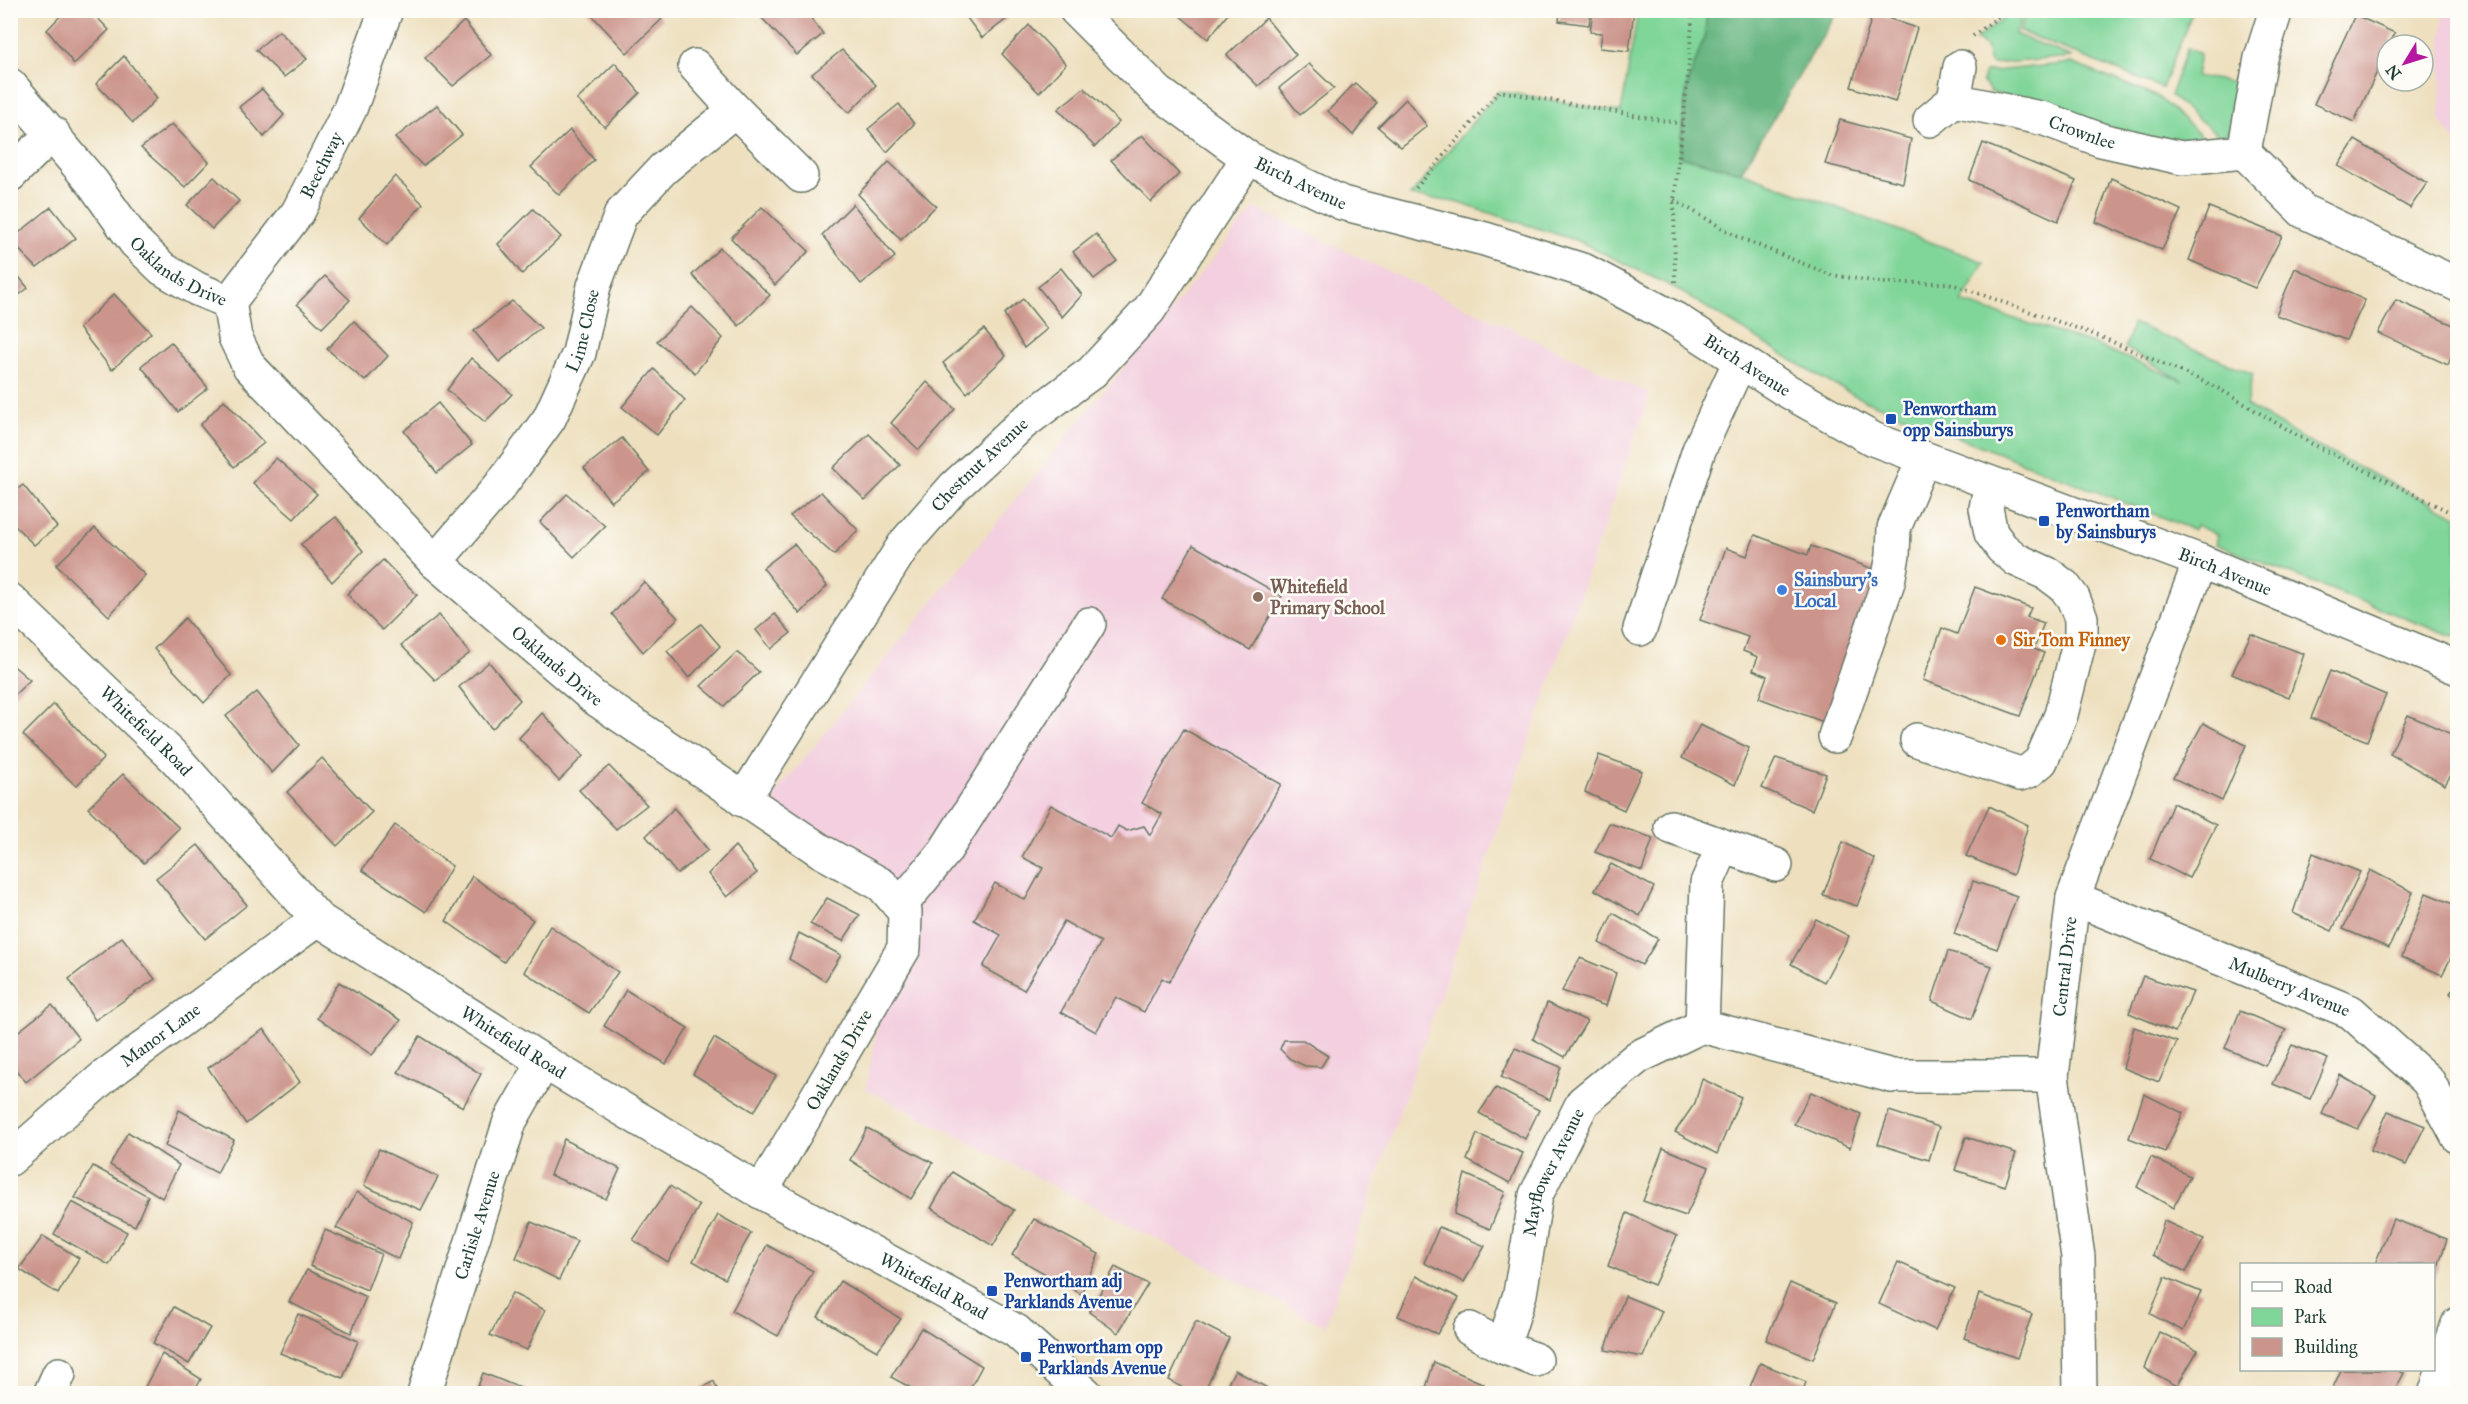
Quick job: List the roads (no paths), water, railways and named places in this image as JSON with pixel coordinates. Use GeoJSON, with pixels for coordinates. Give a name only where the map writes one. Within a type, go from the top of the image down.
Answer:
{"type":"FeatureCollection","features":[{"type":"Feature","properties":{"kind":"street","name":"Beechway"},"geometry":{"type":"LineString","coordinates":[[229,302],[298,212],[350,108],[386,10]]}},
{"type":"Feature","properties":{"kind":"street","name":"Birch Avenue"},"geometry":{"type":"LineString","coordinates":[[1076,10],[1158,92],[1248,158],[1342,203],[1485,239],[1585,272],[1675,319],[1784,389],[1873,439],[1923,460],[2200,561],[2457,668]]}},
{"type":"Feature","properties":{"kind":"street"},"geometry":{"type":"LineString","coordinates":[[2277,10],[2261,58],[2244,152],[2303,211],[2457,285]]}},
{"type":"Feature","properties":{"kind":"street"},"geometry":{"type":"LineString","coordinates":[[695,66],[801,176]]}},
{"type":"Feature","properties":{"kind":"street"},"geometry":{"type":"LineString","coordinates":[[1930,120],[1954,100],[1960,67]]}},
{"type":"Feature","properties":{"kind":"street","name":"Oaklands Drive"},"geometry":{"type":"LineString","coordinates":[[10,85],[93,183],[135,242],[163,269],[197,289],[229,302],[235,337],[249,366],[435,562],[593,697],[820,851],[882,885],[905,912],[904,948],[761,1192]]}},
{"type":"Feature","properties":{"kind":"street","name":"Crownlee"},"geometry":{"type":"LineString","coordinates":[[1954,100],[2045,119],[2101,140],[2182,158],[2244,152]]}},
{"type":"Feature","properties":{"kind":"street","name":"Lime Close"},"geometry":{"type":"LineString","coordinates":[[435,562],[500,486],[549,419],[579,353],[594,286],[621,214],[663,169],[735,110]]}},
{"type":"Feature","properties":{"kind":"street"},"geometry":{"type":"LineString","coordinates":[[10,175],[53,133]]}},
{"type":"Feature","properties":{"kind":"street","name":"Chestnut Avenue"},"geometry":{"type":"LineString","coordinates":[[743,800],[905,543],[954,487],[1023,423],[1092,372],[1149,310],[1248,158]]}},
{"type":"Feature","properties":{"kind":"street"},"geometry":{"type":"LineString","coordinates":[[1640,629],[1699,450],[1740,361]]}},
{"type":"Feature","properties":{"kind":"street"},"geometry":{"type":"LineString","coordinates":[[1835,736],[1888,582],[1893,555],[1894,528],[1923,460]]}},
{"type":"Feature","properties":{"kind":"street"},"geometry":{"type":"LineString","coordinates":[[1917,740],[2020,774],[2029,771],[2042,761],[2061,715],[2081,634],[2081,618],[2073,598],[2064,586],[2048,574],[2017,560],[2002,548],[1992,533],[1986,508],[1991,484]]}},
{"type":"Feature","properties":{"kind":"street","name":"Central Drive"},"geometry":{"type":"LineString","coordinates":[[2080,1394],[2078,1257],[2052,1076],[2073,898],[2200,561]]}},
{"type":"Feature","properties":{"kind":"street","name":"Whitefield Road"},"geometry":{"type":"LineString","coordinates":[[10,600],[174,758],[318,919],[544,1062],[761,1192],[1016,1331],[1086,1394]]}},
{"type":"Feature","properties":{"kind":"street"},"geometry":{"type":"LineString","coordinates":[[900,906],[945,850],[1089,624]]}},
{"type":"Feature","properties":{"kind":"street"},"geometry":{"type":"LineString","coordinates":[[1671,827],[1776,865]]}},
{"type":"Feature","properties":{"kind":"street"},"geometry":{"type":"LineString","coordinates":[[1723,847],[1707,883],[1702,1026],[1892,1076],[2052,1076]]}},
{"type":"Feature","properties":{"kind":"street","name":"Mulberry Avenue"},"geometry":{"type":"LineString","coordinates":[[2073,898],[2351,1012],[2428,1081],[2457,1137]]}},
{"type":"Feature","properties":{"kind":"street","name":"Manor Lane"},"geometry":{"type":"LineString","coordinates":[[10,1159],[105,1076],[318,919]]}},
{"type":"Feature","properties":{"kind":"street","name":"Mayflower Avenue"},"geometry":{"type":"LineString","coordinates":[[1503,1347],[1520,1294],[1536,1195],[1583,1102],[1638,1057],[1702,1026]]}},
{"type":"Feature","properties":{"kind":"street","name":"Carlisle Avenue"},"geometry":{"type":"LineString","coordinates":[[424,1394],[510,1121],[544,1062]]}},
{"type":"Feature","properties":{"kind":"street"},"geometry":{"type":"LineString","coordinates":[[2435,1394],[2457,1324]]}},
{"type":"Feature","properties":{"kind":"street"},"geometry":{"type":"LineString","coordinates":[[1470,1329],[1503,1347],[1536,1359]]}},
{"type":"Feature","properties":{"kind":"place","name":"Penwortham opp Sainsburys"},"geometry":{"type":"Point","coordinates":[1891,419]}},
{"type":"Feature","properties":{"kind":"place","name":"Penwortham by Sainsburys"},"geometry":{"type":"Point","coordinates":[2044,521]}},
{"type":"Feature","properties":{"kind":"place","name":"Sainsbury's Local"},"geometry":{"type":"Point","coordinates":[1782,590]}},
{"type":"Feature","properties":{"kind":"place","name":"Whitefield Primary School"},"geometry":{"type":"Point","coordinates":[1258,597]}},
{"type":"Feature","properties":{"kind":"place","name":"Sir Tom Finney"},"geometry":{"type":"Point","coordinates":[2001,640]}},
{"type":"Feature","properties":{"kind":"place","name":"Penwortham adj Parklands Avenue"},"geometry":{"type":"Point","coordinates":[992,1291]}},
{"type":"Feature","properties":{"kind":"place","name":"Penwortham opp Parklands Avenue"},"geometry":{"type":"Point","coordinates":[1026,1357]}}]}
